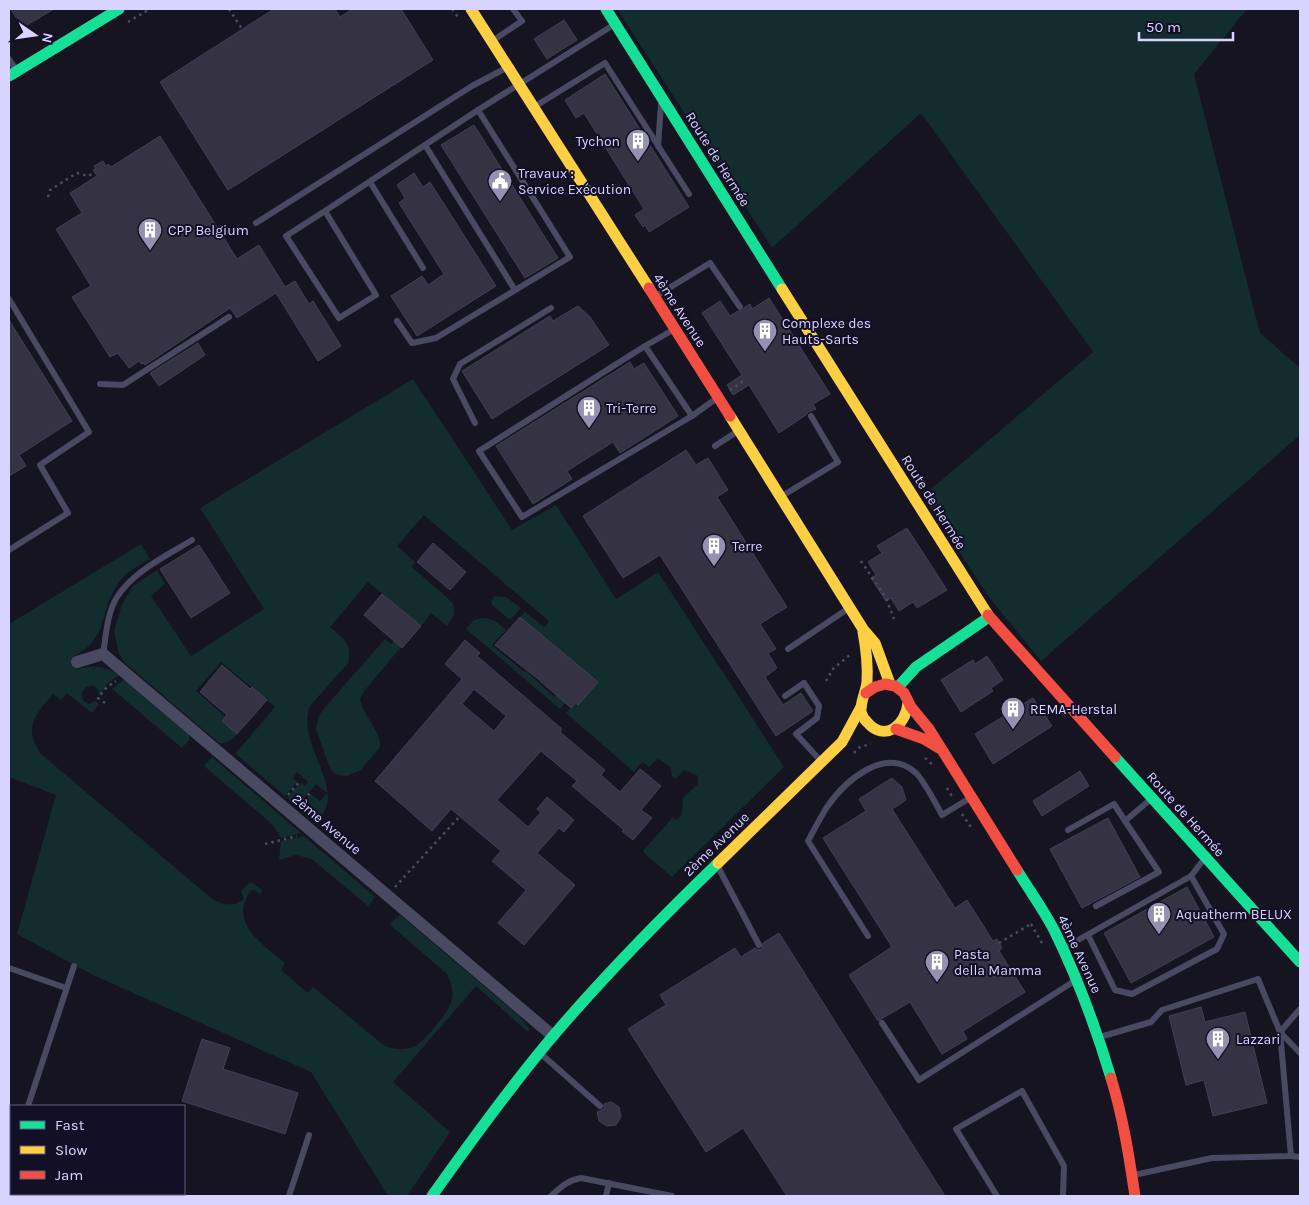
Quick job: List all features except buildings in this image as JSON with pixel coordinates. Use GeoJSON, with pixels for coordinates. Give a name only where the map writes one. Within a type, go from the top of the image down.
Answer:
{"type":"FeatureCollection","features":[{"type":"Feature","properties":{"kind":"street"},"geometry":{"type":"LineString","coordinates":[[13,74],[119,9]]}},
{"type":"Feature","properties":{"kind":"street","name":"4ème Avenue"},"geometry":{"type":"LineString","coordinates":[[471,9],[739,430],[863,629],[875,643],[894,686],[903,692],[908,703],[929,729],[939,748],[1023,879],[1063,949],[1099,1037],[1119,1104],[1135,1196]]}},
{"type":"Feature","properties":{"kind":"street","name":"Route de Hermée"},"geometry":{"type":"LineString","coordinates":[[606,9],[989,617],[1300,962]]}},
{"type":"Feature","properties":{"kind":"street"},"geometry":{"type":"LineString","coordinates":[[866,693],[874,686],[882,684],[894,686],[906,666],[989,617]]}},
{"type":"Feature","properties":{"kind":"street","name":"4ème Avenue"},"geometry":{"type":"LineString","coordinates":[[861,707],[861,702],[866,693],[867,669],[863,629]]}},
{"type":"Feature","properties":{"kind":"street"},"geometry":{"type":"LineString","coordinates":[[77,662],[103,654]]}},
{"type":"Feature","properties":{"kind":"street","name":"2ème Avenue"},"geometry":{"type":"LineString","coordinates":[[103,654],[553,1036]]}},
{"type":"Feature","properties":{"kind":"street"},"geometry":{"type":"LineString","coordinates":[[882,658],[906,666]]}},
{"type":"Feature","properties":{"kind":"street"},"geometry":{"type":"LineString","coordinates":[[896,728],[906,718],[908,703]]}},
{"type":"Feature","properties":{"kind":"street"},"geometry":{"type":"LineString","coordinates":[[861,707],[864,719],[869,726],[878,730]]}},
{"type":"Feature","properties":{"kind":"street","name":"2ème Avenue"},"geometry":{"type":"LineString","coordinates":[[434,1196],[486,1120],[553,1036],[614,968],[716,864],[842,742],[861,707]]}},
{"type":"Feature","properties":{"kind":"street","name":"4ème Avenue"},"geometry":{"type":"LineString","coordinates":[[878,730],[884,731],[896,728],[924,739],[939,748]]}},
{"type":"Feature","properties":{"kind":"street","name":"2ème Avenue"},"geometry":{"type":"LineString","coordinates":[[842,742],[878,730]]}},
{"type":"Feature","properties":{"kind":"lane"},"geometry":{"type":"LineString","coordinates":[[492,41],[522,21],[513,9]]}},
{"type":"Feature","properties":{"kind":"lane"},"geometry":{"type":"LineString","coordinates":[[324,211],[376,295],[339,318],[286,236],[324,211],[370,182],[478,110],[615,24]]}},
{"type":"Feature","properties":{"kind":"lane"},"geometry":{"type":"LineString","coordinates":[[9,59],[13,74]]}},
{"type":"Feature","properties":{"kind":"lane"},"geometry":{"type":"LineString","coordinates":[[534,107],[605,63],[689,194]]}},
{"type":"Feature","properties":{"kind":"lane"},"geometry":{"type":"LineString","coordinates":[[256,223],[465,90],[508,66]]}},
{"type":"Feature","properties":{"kind":"lane"},"geometry":{"type":"LineString","coordinates":[[658,146],[661,97]]}},
{"type":"Feature","properties":{"kind":"lane"},"geometry":{"type":"LineString","coordinates":[[397,321],[412,343],[436,338],[570,257],[478,110]]}},
{"type":"Feature","properties":{"kind":"lane"},"geometry":{"type":"LineString","coordinates":[[425,145],[515,290]]}},
{"type":"Feature","properties":{"kind":"lane"},"geometry":{"type":"LineString","coordinates":[[370,182],[423,268]]}},
{"type":"Feature","properties":{"kind":"lane"},"geometry":{"type":"LineString","coordinates":[[654,297],[710,263],[740,307]]}},
{"type":"Feature","properties":{"kind":"lane"},"geometry":{"type":"LineString","coordinates":[[9,299],[89,432],[40,465],[68,513],[9,550]]}},
{"type":"Feature","properties":{"kind":"lane"},"geometry":{"type":"LineString","coordinates":[[475,423],[453,379],[460,364],[551,308]]}},
{"type":"Feature","properties":{"kind":"lane"},"geometry":{"type":"LineString","coordinates":[[100,384],[123,384],[229,317]]}},
{"type":"Feature","properties":{"kind":"lane"},"geometry":{"type":"LineString","coordinates":[[674,330],[645,346],[479,451],[522,516],[692,416],[718,397]]}},
{"type":"Feature","properties":{"kind":"lane"},"geometry":{"type":"LineString","coordinates":[[645,346],[692,416]]}},
{"type":"Feature","properties":{"kind":"lane"},"geometry":{"type":"LineString","coordinates":[[781,497],[838,462],[811,416]]}},
{"type":"Feature","properties":{"kind":"lane"},"geometry":{"type":"LineString","coordinates":[[715,446],[739,430]]}},
{"type":"Feature","properties":{"kind":"lane"},"geometry":{"type":"LineString","coordinates":[[103,654],[108,620],[117,598],[134,577],[192,540]]}},
{"type":"Feature","properties":{"kind":"lane"},"geometry":{"type":"LineString","coordinates":[[788,649],[850,607]]}},
{"type":"Feature","properties":{"kind":"lane"},"geometry":{"type":"LineString","coordinates":[[784,696],[804,683],[819,706],[816,718],[796,734],[821,762]]}},
{"type":"Feature","properties":{"kind":"lane"},"geometry":{"type":"LineString","coordinates":[[868,936],[808,841],[827,807],[848,782],[869,768],[881,763],[894,762],[905,765],[917,774],[942,815],[971,797]]}},
{"type":"Feature","properties":{"kind":"lane"},"geometry":{"type":"LineString","coordinates":[[1126,821],[1152,798]]}},
{"type":"Feature","properties":{"kind":"lane"},"geometry":{"type":"LineString","coordinates":[[1068,830],[1114,804],[1160,872],[1096,906]]}},
{"type":"Feature","properties":{"kind":"lane"},"geometry":{"type":"LineString","coordinates":[[1063,949],[1191,876],[1205,858]]}},
{"type":"Feature","properties":{"kind":"lane"},"geometry":{"type":"LineString","coordinates":[[716,864],[759,945]]}},
{"type":"Feature","properties":{"kind":"lane"},"geometry":{"type":"LineString","coordinates":[[1088,935],[1116,990],[1132,994],[1217,949],[1224,934],[1191,876]]}},
{"type":"Feature","properties":{"kind":"lane"},"geometry":{"type":"LineString","coordinates":[[28,1105],[74,966]]}},
{"type":"Feature","properties":{"kind":"lane"},"geometry":{"type":"LineString","coordinates":[[9,968],[66,988]]}},
{"type":"Feature","properties":{"kind":"lane"},"geometry":{"type":"LineString","coordinates":[[1099,1037],[1151,1022],[1162,1010],[1258,979],[1280,1032],[1291,1156]]}},
{"type":"Feature","properties":{"kind":"lane"},"geometry":{"type":"LineString","coordinates":[[882,1023],[919,1080],[1077,980]]}},
{"type":"Feature","properties":{"kind":"lane"},"geometry":{"type":"LineString","coordinates":[[1280,1032],[1300,1009]]}},
{"type":"Feature","properties":{"kind":"lane"},"geometry":{"type":"LineString","coordinates":[[1280,1032],[1300,1053]]}},
{"type":"Feature","properties":{"kind":"lane"},"geometry":{"type":"LineString","coordinates":[[539,1053],[600,1106]]}},
{"type":"Feature","properties":{"kind":"lane"},"geometry":{"type":"LineString","coordinates":[[997,1196],[956,1129],[1022,1091],[1064,1166],[1063,1196]]}},
{"type":"Feature","properties":{"kind":"lane"},"geometry":{"type":"LineString","coordinates":[[290,1196],[309,1135]]}},
{"type":"Feature","properties":{"kind":"lane"},"geometry":{"type":"LineString","coordinates":[[1133,1176],[1212,1158],[1291,1156],[1300,1158]]}},
{"type":"Feature","properties":{"kind":"lane"},"geometry":{"type":"LineString","coordinates":[[551,1196],[572,1179],[581,1178],[672,1196]]}},
{"type":"Feature","properties":{"kind":"lane"},"geometry":{"type":"LineString","coordinates":[[606,1196],[608,1183]]}},
{"type":"Feature","properties":{"kind":"path"},"geometry":{"type":"LineString","coordinates":[[229,9],[242,29]]}},
{"type":"Feature","properties":{"kind":"path"},"geometry":{"type":"LineString","coordinates":[[48,197],[50,190],[77,173],[88,176],[95,172]]}},
{"type":"Feature","properties":{"kind":"path"},"geometry":{"type":"LineString","coordinates":[[861,560],[876,578],[894,619]]}},
{"type":"Feature","properties":{"kind":"path"},"geometry":{"type":"LineString","coordinates":[[826,681],[833,669],[852,653]]}},
{"type":"Feature","properties":{"kind":"path"},"geometry":{"type":"LineString","coordinates":[[105,703],[98,698],[107,687],[128,674]]}},
{"type":"Feature","properties":{"kind":"path"},"geometry":{"type":"LineString","coordinates":[[850,756],[860,748],[874,744]]}},
{"type":"Feature","properties":{"kind":"path"},"geometry":{"type":"LineString","coordinates":[[923,757],[934,767]]}},
{"type":"Feature","properties":{"kind":"path"},"geometry":{"type":"LineString","coordinates":[[285,798],[300,781]]}},
{"type":"Feature","properties":{"kind":"path"},"geometry":{"type":"LineString","coordinates":[[944,782],[973,830]]}},
{"type":"Feature","properties":{"kind":"path"},"geometry":{"type":"LineString","coordinates":[[297,808],[311,792]]}},
{"type":"Feature","properties":{"kind":"path"},"geometry":{"type":"LineString","coordinates":[[392,890],[460,816]]}},
{"type":"Feature","properties":{"kind":"path"},"geometry":{"type":"LineString","coordinates":[[999,943],[1031,924],[1043,944]]}},
{"type":"Feature","properties":{"kind":"green space"},"geometry":{"type":"Polygon","coordinates":[[[617,9],[1247,9],[1194,74],[1260,333],[1300,368],[1300,435],[1041,661],[988,596],[923,496],[1093,352],[921,113],[772,248],[617,9]]]}},
{"type":"Feature","properties":{"kind":"green space"},"geometry":{"type":"Polygon","coordinates":[[[413,379],[512,530],[556,505],[616,599],[658,572],[784,767],[672,877],[643,851],[673,817],[676,820],[681,815],[683,798],[698,784],[698,776],[684,770],[676,779],[672,776],[670,767],[659,759],[649,767],[642,762],[634,772],[566,713],[576,702],[578,704],[598,682],[520,617],[525,612],[544,627],[549,621],[424,515],[397,546],[415,562],[412,567],[452,602],[454,615],[447,626],[431,613],[421,626],[368,582],[330,627],[346,642],[349,656],[348,663],[310,706],[307,721],[309,736],[328,795],[326,808],[318,819],[312,819],[299,808],[311,794],[320,801],[327,793],[316,784],[297,806],[287,798],[299,784],[302,783],[305,786],[308,782],[297,772],[293,778],[297,782],[285,796],[236,753],[275,707],[221,662],[196,691],[226,717],[222,721],[237,734],[227,742],[219,743],[124,662],[118,651],[114,631],[122,604],[133,586],[157,570],[165,584],[151,596],[191,656],[264,609],[200,508],[413,379]]]}},
{"type":"Feature","properties":{"kind":"green space"},"geometry":{"type":"Polygon","coordinates":[[[141,544],[150,559],[132,570],[120,581],[111,595],[102,625],[93,642],[74,656],[78,669],[99,667],[119,675],[108,683],[99,696],[98,690],[94,686],[88,687],[82,692],[83,700],[88,704],[95,701],[99,704],[92,713],[67,693],[61,700],[53,694],[41,708],[32,728],[32,736],[40,753],[211,898],[224,904],[236,904],[244,899],[241,891],[251,882],[262,890],[261,895],[251,890],[245,902],[243,913],[251,932],[285,963],[281,970],[308,993],[313,987],[385,1046],[401,1049],[417,1045],[444,1015],[451,1003],[452,997],[451,982],[447,974],[389,924],[400,915],[518,1015],[530,1029],[528,1032],[476,986],[393,1082],[450,1132],[407,1196],[388,1196],[311,1072],[95,976],[17,934],[56,795],[9,777],[9,624],[141,544]]]}},
{"type":"Feature","properties":{"kind":"green space"},"geometry":{"type":"Polygon","coordinates":[[[494,596],[506,597],[521,608],[510,620],[492,605],[491,601],[494,596]]]}},
{"type":"Feature","properties":{"kind":"green space"},"geometry":{"type":"Polygon","coordinates":[[[482,618],[498,623],[506,630],[492,645],[524,672],[526,671],[554,697],[562,689],[570,696],[560,709],[466,629],[474,620],[482,618]]]}},
{"type":"Feature","properties":{"kind":"green space"},"geometry":{"type":"Polygon","coordinates":[[[385,639],[391,644],[394,641],[401,647],[360,698],[364,711],[378,735],[380,747],[361,770],[347,776],[338,775],[332,771],[328,763],[316,729],[319,715],[385,639]]]}},
{"type":"Feature","properties":{"kind":"green space"},"geometry":{"type":"Polygon","coordinates":[[[125,679],[189,734],[190,739],[182,748],[112,689],[125,679]]]}},
{"type":"Feature","properties":{"kind":"green space"},"geometry":{"type":"Polygon","coordinates":[[[212,757],[301,833],[281,838],[274,826],[204,766],[212,757]]]}},
{"type":"Feature","properties":{"kind":"green space"},"geometry":{"type":"Polygon","coordinates":[[[304,836],[375,897],[368,906],[312,859],[296,855],[279,860],[281,841],[304,836]]]}},
{"type":"Feature","properties":{"kind":"traffic: fast"},"geometry":{"type":"LineString","coordinates":[[9,76],[119,9]]}},
{"type":"Feature","properties":{"kind":"traffic: fast"},"geometry":{"type":"LineString","coordinates":[[606,9],[782,289]]}},
{"type":"Feature","properties":{"kind":"traffic: fast"},"geometry":{"type":"LineString","coordinates":[[898,687],[916,667],[989,617]]}},
{"type":"Feature","properties":{"kind":"traffic: fast"},"geometry":{"type":"LineString","coordinates":[[1115,757],[1300,962]]}},
{"type":"Feature","properties":{"kind":"traffic: fast"},"geometry":{"type":"LineString","coordinates":[[432,1196],[491,1114],[553,1036],[634,947],[718,863]]}},
{"type":"Feature","properties":{"kind":"traffic: fast"},"geometry":{"type":"LineString","coordinates":[[1017,870],[1055,932],[1086,1004],[1111,1078]]}},
{"type":"Feature","properties":{"kind":"traffic: slow"},"geometry":{"type":"LineString","coordinates":[[471,9],[649,288]]}},
{"type":"Feature","properties":{"kind":"traffic: slow"},"geometry":{"type":"LineString","coordinates":[[782,289],[988,615]]}},
{"type":"Feature","properties":{"kind":"traffic: slow"},"geometry":{"type":"LineString","coordinates":[[730,416],[863,629],[875,643],[890,684]]}},
{"type":"Feature","properties":{"kind":"traffic: slow"},"geometry":{"type":"LineString","coordinates":[[863,632],[867,676],[861,708],[863,717],[874,728],[881,731],[894,729],[903,718],[908,703]]}},
{"type":"Feature","properties":{"kind":"traffic: slow"},"geometry":{"type":"LineString","coordinates":[[718,863],[842,742],[861,707]]}},
{"type":"Feature","properties":{"kind":"traffic: jam"},"geometry":{"type":"LineString","coordinates":[[649,288],[730,416]]}},
{"type":"Feature","properties":{"kind":"traffic: jam"},"geometry":{"type":"LineString","coordinates":[[988,615],[1115,757]]}},
{"type":"Feature","properties":{"kind":"traffic: jam"},"geometry":{"type":"LineString","coordinates":[[866,693],[875,687],[885,684],[895,686],[904,693],[911,707],[929,729],[1017,870]]}},
{"type":"Feature","properties":{"kind":"traffic: jam"},"geometry":{"type":"LineString","coordinates":[[896,729],[924,739],[939,748]]}},
{"type":"Feature","properties":{"kind":"traffic: jam"},"geometry":{"type":"LineString","coordinates":[[1111,1078],[1128,1151],[1135,1196]]}},
{"type":"Feature","properties":{"kind":"place","name":"Tychon"},"geometry":{"type":"Point","coordinates":[638,162]}},
{"type":"Feature","properties":{"kind":"place","name":"Travaux : Service Exécution"},"geometry":{"type":"Point","coordinates":[500,202]}},
{"type":"Feature","properties":{"kind":"place","name":"CPP Belgium"},"geometry":{"type":"Point","coordinates":[150,251]}},
{"type":"Feature","properties":{"kind":"place","name":"Complexe des Hauts-Sarts"},"geometry":{"type":"Point","coordinates":[765,352]}},
{"type":"Feature","properties":{"kind":"place","name":"Tri-Terre"},"geometry":{"type":"Point","coordinates":[589,429]}},
{"type":"Feature","properties":{"kind":"place","name":"Terre"},"geometry":{"type":"Point","coordinates":[714,567]}},
{"type":"Feature","properties":{"kind":"place","name":"REMA-Herstal"},"geometry":{"type":"Point","coordinates":[1013,730]}},
{"type":"Feature","properties":{"kind":"place","name":"Aquatherm BELUX"},"geometry":{"type":"Point","coordinates":[1159,935]}},
{"type":"Feature","properties":{"kind":"place","name":"Pasta della Mamma"},"geometry":{"type":"Point","coordinates":[937,983]}},
{"type":"Feature","properties":{"kind":"place","name":"Lazzari"},"geometry":{"type":"Point","coordinates":[1218,1060]}}]}
